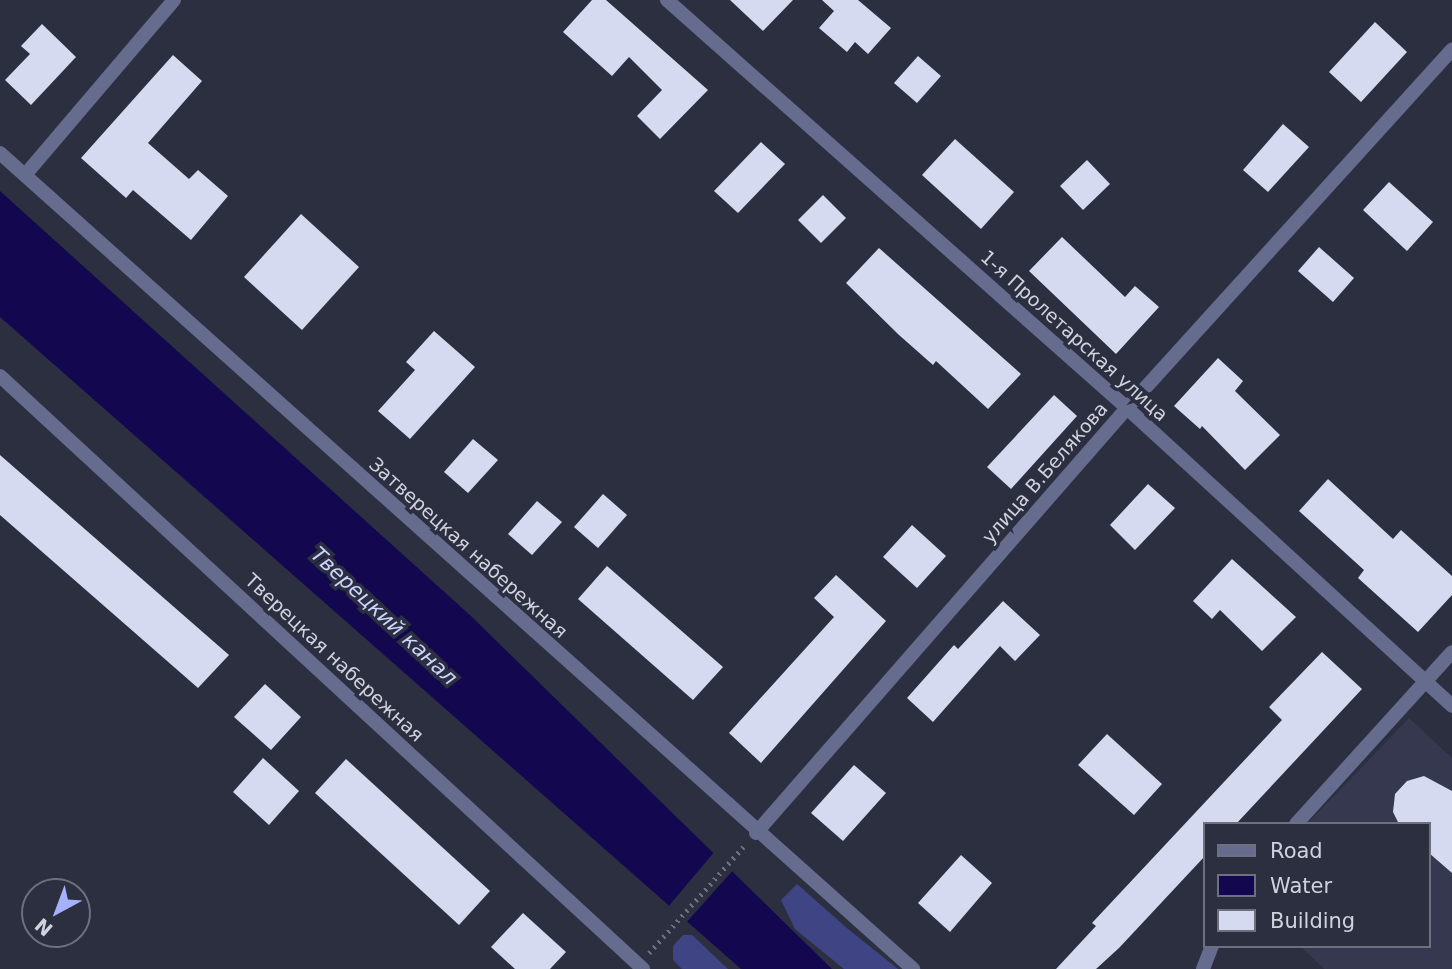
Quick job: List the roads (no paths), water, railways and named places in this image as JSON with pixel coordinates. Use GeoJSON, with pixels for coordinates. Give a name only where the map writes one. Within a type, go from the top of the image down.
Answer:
{"type":"FeatureCollection","features":[{"type":"Feature","properties":{"kind":"street"},"geometry":{"type":"LineString","coordinates":[[25,174],[174,0]]}},
{"type":"Feature","properties":{"kind":"street","name":"1-я Пролетарская улица"},"geometry":{"type":"LineString","coordinates":[[667,0],[1127,408],[1452,706]]}},
{"type":"Feature","properties":{"kind":"street","name":"улица В.Белякова"},"geometry":{"type":"LineString","coordinates":[[756,833],[1127,408],[1452,49]]}},
{"type":"Feature","properties":{"kind":"street","name":"Затверецкая набережная"},"geometry":{"type":"LineString","coordinates":[[0,153],[756,833],[913,969]]}},
{"type":"Feature","properties":{"kind":"street","name":"Тверецкая набережная"},"geometry":{"type":"LineString","coordinates":[[0,376],[639,968]]}},
{"type":"Feature","properties":{"kind":"street"},"geometry":{"type":"LineString","coordinates":[[1298,822],[1452,652]]}},
{"type":"Feature","properties":{"kind":"street"},"geometry":{"type":"LineString","coordinates":[[1203,969],[1211,948]]}},
{"type":"Feature","properties":{"kind":"water","name":"Тверецкий канал"},"geometry":{"type":"Polygon","coordinates":[[[0,191],[471,616],[832,969],[741,969],[0,317],[0,191]]]}}]}
